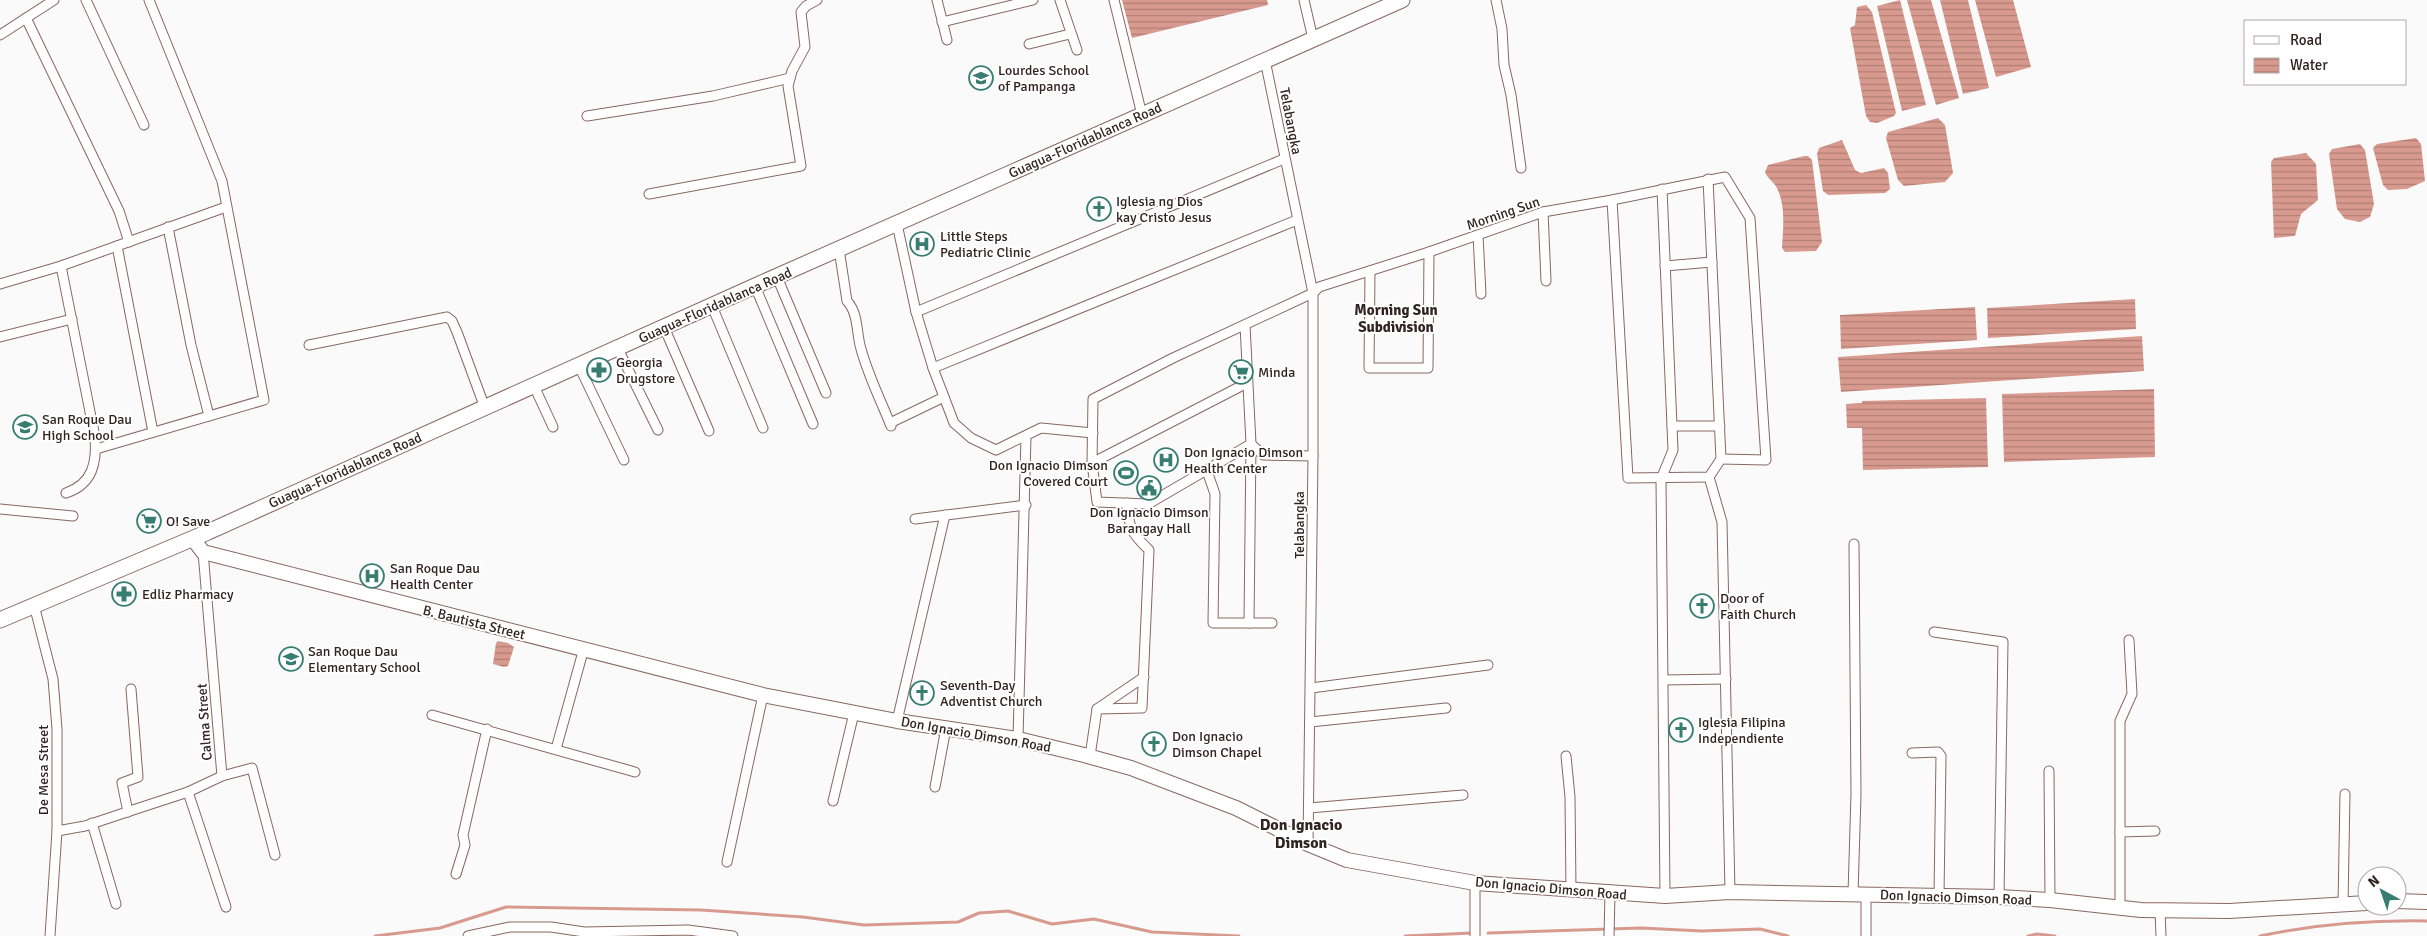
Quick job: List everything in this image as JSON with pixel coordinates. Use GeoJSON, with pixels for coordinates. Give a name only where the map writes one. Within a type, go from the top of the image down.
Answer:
{"type":"FeatureCollection","features":[{"type":"Feature","properties":{"kind":"main road","name":"Guagua-Floridablanca Road"},"geometry":{"type":"LineString","coordinates":[[0,620],[193,539],[755,286],[1314,39],[1372,7],[1402,0]]}},
{"type":"Feature","properties":{"kind":"street"},"geometry":{"type":"LineString","coordinates":[[0,35],[54,0]]}},
{"type":"Feature","properties":{"kind":"street"},"geometry":{"type":"LineString","coordinates":[[86,0],[144,124]]}},
{"type":"Feature","properties":{"kind":"street"},"geometry":{"type":"LineString","coordinates":[[96,449],[264,400],[222,181],[149,0]]}},
{"type":"Feature","properties":{"kind":"street"},"geometry":{"type":"LineString","coordinates":[[649,194],[801,166],[788,86],[797,59],[805,47],[801,12],[806,6],[817,0]]}},
{"type":"Feature","properties":{"kind":"street"},"geometry":{"type":"LineString","coordinates":[[937,0],[947,40]]}},
{"type":"Feature","properties":{"kind":"street"},"geometry":{"type":"LineString","coordinates":[[942,22],[1033,0]]}},
{"type":"Feature","properties":{"kind":"street"},"geometry":{"type":"LineString","coordinates":[[1060,0],[1077,50]]}},
{"type":"Feature","properties":{"kind":"street"},"geometry":{"type":"LineString","coordinates":[[1114,0],[1142,115]]}},
{"type":"Feature","properties":{"kind":"street"},"geometry":{"type":"LineString","coordinates":[[1304,0],[1314,39]]}},
{"type":"Feature","properties":{"kind":"street"},"geometry":{"type":"LineString","coordinates":[[1496,0],[1502,29],[1504,65],[1511,95],[1521,168]]}},
{"type":"Feature","properties":{"kind":"street"},"geometry":{"type":"LineString","coordinates":[[26,18],[119,211],[128,242]]}},
{"type":"Feature","properties":{"kind":"street"},"geometry":{"type":"LineString","coordinates":[[1029,44],[1070,34]]}},
{"type":"Feature","properties":{"kind":"street","name":"Telabangka"},"geometry":{"type":"LineString","coordinates":[[1265,60],[1312,293],[1313,456],[1308,844]]}},
{"type":"Feature","properties":{"kind":"street"},"geometry":{"type":"LineString","coordinates":[[587,116],[714,96],[790,78]]}},
{"type":"Feature","properties":{"kind":"street"},"geometry":{"type":"LineString","coordinates":[[916,312],[1284,159]]}},
{"type":"Feature","properties":{"kind":"street"},"geometry":{"type":"LineString","coordinates":[[1721,459],[1766,460],[1750,218],[1725,177],[1708,179],[1721,459],[1709,477],[1722,522],[1730,892]]}},
{"type":"Feature","properties":{"kind":"street","name":"Morning Sun"},"geometry":{"type":"LineString","coordinates":[[1093,433],[1093,399],[1312,293],[1319,287],[1429,252],[1543,212],[1612,200],[1708,179]]}},
{"type":"Feature","properties":{"kind":"street"},"geometry":{"type":"LineString","coordinates":[[1662,189],[1673,450],[1662,479],[1665,896]]}},
{"type":"Feature","properties":{"kind":"street"},"geometry":{"type":"LineString","coordinates":[[1612,200],[1628,478],[1709,477]]}},
{"type":"Feature","properties":{"kind":"street"},"geometry":{"type":"LineString","coordinates":[[0,284],[60,266],[226,207]]}},
{"type":"Feature","properties":{"kind":"street"},"geometry":{"type":"LineString","coordinates":[[1543,212],[1546,281]]}},
{"type":"Feature","properties":{"kind":"street"},"geometry":{"type":"LineString","coordinates":[[933,368],[1297,220]]}},
{"type":"Feature","properties":{"kind":"street"},"geometry":{"type":"LineString","coordinates":[[897,224],[916,312],[933,368],[954,423],[971,438],[988,448],[996,450],[1041,428],[1093,433],[1092,463],[1097,502],[1148,504],[1251,444]]}},
{"type":"Feature","properties":{"kind":"street"},"geometry":{"type":"LineString","coordinates":[[168,227],[191,345],[209,416]]}},
{"type":"Feature","properties":{"kind":"street"},"geometry":{"type":"LineString","coordinates":[[1478,235],[1481,294]]}},
{"type":"Feature","properties":{"kind":"street"},"geometry":{"type":"LineString","coordinates":[[117,246],[153,432]]}},
{"type":"Feature","properties":{"kind":"street"},"geometry":{"type":"LineString","coordinates":[[839,249],[847,301],[852,306],[861,349],[891,425],[944,397]]}},
{"type":"Feature","properties":{"kind":"street"},"geometry":{"type":"LineString","coordinates":[[1370,271],[1369,368],[1428,368],[1429,252]]}},
{"type":"Feature","properties":{"kind":"street"},"geometry":{"type":"LineString","coordinates":[[1665,266],[1712,262]]}},
{"type":"Feature","properties":{"kind":"street"},"geometry":{"type":"LineString","coordinates":[[60,266],[72,319],[96,449],[91,473],[83,486],[66,493]]}},
{"type":"Feature","properties":{"kind":"street"},"geometry":{"type":"LineString","coordinates":[[777,277],[826,393]]}},
{"type":"Feature","properties":{"kind":"street"},"geometry":{"type":"LineString","coordinates":[[755,286],[813,424]]}},
{"type":"Feature","properties":{"kind":"street"},"geometry":{"type":"LineString","coordinates":[[712,306],[763,428]]}},
{"type":"Feature","properties":{"kind":"street"},"geometry":{"type":"LineString","coordinates":[[309,345],[447,317],[452,321],[457,332],[485,408]]}},
{"type":"Feature","properties":{"kind":"street"},"geometry":{"type":"LineString","coordinates":[[0,337],[72,319]]}},
{"type":"Feature","properties":{"kind":"street"},"geometry":{"type":"LineString","coordinates":[[1245,325],[1251,444],[1249,623]]}},
{"type":"Feature","properties":{"kind":"street"},"geometry":{"type":"LineString","coordinates":[[664,327],[709,431]]}},
{"type":"Feature","properties":{"kind":"street"},"geometry":{"type":"LineString","coordinates":[[618,348],[658,430]]}},
{"type":"Feature","properties":{"kind":"street"},"geometry":{"type":"LineString","coordinates":[[579,366],[624,460]]}},
{"type":"Feature","properties":{"kind":"street"},"geometry":{"type":"LineString","coordinates":[[1092,463],[1247,382]]}},
{"type":"Feature","properties":{"kind":"street"},"geometry":{"type":"LineString","coordinates":[[534,386],[553,427]]}},
{"type":"Feature","properties":{"kind":"street"},"geometry":{"type":"LineString","coordinates":[[1672,426],[1720,426]]}},
{"type":"Feature","properties":{"kind":"street"},"geometry":{"type":"LineString","coordinates":[[1018,739],[1026,505],[1026,436]]}},
{"type":"Feature","properties":{"kind":"street"},"geometry":{"type":"LineString","coordinates":[[1251,444],[1263,455],[1313,456]]}},
{"type":"Feature","properties":{"kind":"street"},"geometry":{"type":"LineString","coordinates":[[1207,471],[1215,494],[1213,623],[1272,623]]}},
{"type":"Feature","properties":{"kind":"street"},"geometry":{"type":"LineString","coordinates":[[1097,709],[1142,708],[1149,550],[1132,534],[1126,503]]}},
{"type":"Feature","properties":{"kind":"street"},"geometry":{"type":"LineString","coordinates":[[915,519],[1026,505]]}},
{"type":"Feature","properties":{"kind":"street"},"geometry":{"type":"LineString","coordinates":[[0,509],[73,516]]}},
{"type":"Feature","properties":{"kind":"street"},"geometry":{"type":"LineString","coordinates":[[897,721],[945,516]]}},
{"type":"Feature","properties":{"kind":"street"},"geometry":{"type":"LineString","coordinates":[[193,539],[203,552]]}},
{"type":"Feature","properties":{"kind":"street"},"geometry":{"type":"LineString","coordinates":[[1854,544],[1856,794],[1859,894],[1866,936]]}},
{"type":"Feature","properties":{"kind":"street","name":"B. Bautista Street"},"geometry":{"type":"LineString","coordinates":[[203,552],[763,695]]}},
{"type":"Feature","properties":{"kind":"street","name":"Calma Street"},"geometry":{"type":"LineString","coordinates":[[57,831],[92,823],[188,792],[222,776],[203,552]]}},
{"type":"Feature","properties":{"kind":"street","name":"De Mesa Street"},"geometry":{"type":"LineString","coordinates":[[34,605],[53,679],[57,729],[57,831],[50,936]]}},
{"type":"Feature","properties":{"kind":"street"},"geometry":{"type":"LineString","coordinates":[[1934,632],[2003,642],[2000,898]]}},
{"type":"Feature","properties":{"kind":"street"},"geometry":{"type":"LineString","coordinates":[[2120,908],[2120,721],[2132,694],[2129,640]]}},
{"type":"Feature","properties":{"kind":"street"},"geometry":{"type":"LineString","coordinates":[[556,749],[584,648]]}},
{"type":"Feature","properties":{"kind":"street"},"geometry":{"type":"LineString","coordinates":[[1311,688],[1488,665]]}},
{"type":"Feature","properties":{"kind":"street"},"geometry":{"type":"LineString","coordinates":[[1090,756],[1097,709],[1144,677]]}},
{"type":"Feature","properties":{"kind":"street"},"geometry":{"type":"LineString","coordinates":[[1664,680],[1726,679]]}},
{"type":"Feature","properties":{"kind":"street"},"geometry":{"type":"LineString","coordinates":[[128,812],[122,783],[138,777],[131,689]]}},
{"type":"Feature","properties":{"kind":"street"},"geometry":{"type":"LineString","coordinates":[[727,862],[763,695]]}},
{"type":"Feature","properties":{"kind":"street","name":"Don Ignacio Dimson Road"},"geometry":{"type":"LineString","coordinates":[[763,695],[897,721],[1018,739],[1090,756],[1131,768],[1236,808],[1308,844],[1347,860],[1475,883],[1610,894],[1665,896],[1730,892],[2000,898],[2050,900],[2120,908],[2160,910],[2248,911],[2357,904]]}},
{"type":"Feature","properties":{"kind":"street"},"geometry":{"type":"LineString","coordinates":[[1310,722],[1446,708]]}},
{"type":"Feature","properties":{"kind":"street"},"geometry":{"type":"LineString","coordinates":[[833,801],[854,713]]}},
{"type":"Feature","properties":{"kind":"street"},"geometry":{"type":"LineString","coordinates":[[432,715],[635,772]]}},
{"type":"Feature","properties":{"kind":"street"},"geometry":{"type":"LineString","coordinates":[[935,787],[946,728]]}},
{"type":"Feature","properties":{"kind":"street"},"geometry":{"type":"LineString","coordinates":[[456,874],[465,845],[462,835],[487,729]]}},
{"type":"Feature","properties":{"kind":"street"},"geometry":{"type":"LineString","coordinates":[[1912,753],[1938,752],[1941,756],[1939,896]]}},
{"type":"Feature","properties":{"kind":"street"},"geometry":{"type":"LineString","coordinates":[[1566,756],[1571,813],[1571,891]]}},
{"type":"Feature","properties":{"kind":"street"},"geometry":{"type":"LineString","coordinates":[[222,776],[252,768],[274,855]]}},
{"type":"Feature","properties":{"kind":"street"},"geometry":{"type":"LineString","coordinates":[[2049,771],[2050,900]]}},
{"type":"Feature","properties":{"kind":"street"},"geometry":{"type":"LineString","coordinates":[[188,792],[226,908]]}},
{"type":"Feature","properties":{"kind":"street"},"geometry":{"type":"LineString","coordinates":[[2342,905],[2345,794]]}},
{"type":"Feature","properties":{"kind":"street"},"geometry":{"type":"LineString","coordinates":[[1309,808],[1463,795]]}},
{"type":"Feature","properties":{"kind":"street"},"geometry":{"type":"LineString","coordinates":[[92,823],[116,904]]}},
{"type":"Feature","properties":{"kind":"street"},"geometry":{"type":"LineString","coordinates":[[2120,832],[2155,831]]}},
{"type":"Feature","properties":{"kind":"street"},"geometry":{"type":"LineString","coordinates":[[1475,883],[1478,934]]}},
{"type":"Feature","properties":{"kind":"street"},"geometry":{"type":"LineString","coordinates":[[1609,936],[1610,894]]}},
{"type":"Feature","properties":{"kind":"street"},"geometry":{"type":"LineString","coordinates":[[2407,901],[2427,902]]}},
{"type":"Feature","properties":{"kind":"street"},"geometry":{"type":"LineString","coordinates":[[2160,910],[2161,936]]}},
{"type":"Feature","properties":{"kind":"street"},"geometry":{"type":"LineString","coordinates":[[468,936],[510,927],[551,927],[585,934],[688,930],[733,936]]}},
{"type":"Feature","properties":{"kind":"water"},"geometry":{"type":"Polygon","coordinates":[[[1122,0],[1267,0],[1268,5],[1132,38],[1122,0]]]}},
{"type":"Feature","properties":{"kind":"water"},"geometry":{"type":"Polygon","coordinates":[[[1900,0],[1926,105],[1902,111],[1877,6],[1900,0]]]}},
{"type":"Feature","properties":{"kind":"water"},"geometry":{"type":"Polygon","coordinates":[[[1907,0],[1931,0],[1959,98],[1936,105],[1907,0]]]}},
{"type":"Feature","properties":{"kind":"water"},"geometry":{"type":"Polygon","coordinates":[[[1940,0],[1968,0],[1989,88],[1963,94],[1940,0]]]}},
{"type":"Feature","properties":{"kind":"water"},"geometry":{"type":"Polygon","coordinates":[[[1975,0],[2013,0],[2031,67],[1996,77],[1975,0]]]}},
{"type":"Feature","properties":{"kind":"water"},"geometry":{"type":"Polygon","coordinates":[[[1866,5],[1872,12],[1896,113],[1894,116],[1877,123],[1870,122],[1866,116],[1850,28],[1855,25],[1857,7],[1866,5]]]}},
{"type":"Feature","properties":{"kind":"water"},"geometry":{"type":"Polygon","coordinates":[[[1938,118],[1945,125],[1953,173],[1945,182],[1904,186],[1898,180],[1886,138],[1888,132],[1938,118]]]}},
{"type":"Feature","properties":{"kind":"water"},"geometry":{"type":"Polygon","coordinates":[[[2416,138],[2421,144],[2425,181],[2407,189],[2388,190],[2383,185],[2373,148],[2377,144],[2416,138]]]}},
{"type":"Feature","properties":{"kind":"water"},"geometry":{"type":"Polygon","coordinates":[[[1842,140],[1855,170],[1861,173],[1884,168],[1888,173],[1890,189],[1885,193],[1828,195],[1823,191],[1817,154],[1819,148],[1842,140]]]}},
{"type":"Feature","properties":{"kind":"water"},"geometry":{"type":"Polygon","coordinates":[[[2360,144],[2365,150],[2374,204],[2370,217],[2360,222],[2345,219],[2337,209],[2329,154],[2332,149],[2360,144]]]}},
{"type":"Feature","properties":{"kind":"water"},"geometry":{"type":"Polygon","coordinates":[[[2306,153],[2316,164],[2318,200],[2301,214],[2295,236],[2274,238],[2271,162],[2274,158],[2306,153]]]}},
{"type":"Feature","properties":{"kind":"water"},"geometry":{"type":"Polygon","coordinates":[[[1808,156],[1812,160],[1822,242],[1816,251],[1785,252],[1782,248],[1783,218],[1780,195],[1765,172],[1768,165],[1808,156]]]}},
{"type":"Feature","properties":{"kind":"water"},"geometry":{"type":"Polygon","coordinates":[[[2135,299],[2136,329],[1988,338],[1987,308],[2135,299]]]}},
{"type":"Feature","properties":{"kind":"water"},"geometry":{"type":"Polygon","coordinates":[[[1975,307],[1977,340],[1841,349],[1840,315],[1975,307]]]}},
{"type":"Feature","properties":{"kind":"water"},"geometry":{"type":"Polygon","coordinates":[[[2142,336],[2144,371],[1841,392],[1838,357],[2142,336]]]}},
{"type":"Feature","properties":{"kind":"water"},"geometry":{"type":"Polygon","coordinates":[[[2154,389],[2155,457],[2004,462],[2002,394],[2154,389]]]}},
{"type":"Feature","properties":{"kind":"water"},"geometry":{"type":"Polygon","coordinates":[[[1986,398],[1988,467],[1863,470],[1862,428],[1847,428],[1846,404],[1862,403],[1862,401],[1986,398]]]}},
{"type":"Feature","properties":{"kind":"water"},"geometry":{"type":"Polygon","coordinates":[[[498,641],[508,643],[514,647],[508,666],[504,667],[493,664],[496,643],[498,641]]]}},
{"type":"Feature","properties":{"kind":"waterway"},"geometry":{"type":"LineString","coordinates":[[375,936],[440,928],[506,907],[701,910],[803,917],[864,925],[958,922],[979,913],[1008,911],[1052,924],[1094,919],[1152,932],[1239,936]]}},
{"type":"Feature","properties":{"kind":"waterway"},"geometry":{"type":"LineString","coordinates":[[2260,936],[2302,928],[2343,924],[2384,921],[2427,921]]}},
{"type":"Feature","properties":{"kind":"waterway"},"geometry":{"type":"LineString","coordinates":[[1488,933],[1641,928],[1702,931],[1760,929],[1788,936]]}},
{"type":"Feature","properties":{"kind":"waterway"},"geometry":{"type":"LineString","coordinates":[[1405,936],[1472,933]]}},
{"type":"Feature","properties":{"kind":"waterway"},"geometry":{"type":"LineString","coordinates":[[2028,936],[2037,934],[2055,936]]}},
{"type":"Feature","properties":{"kind":"place","name":"Lourdes School of Pampanga"},"geometry":{"type":"Point","coordinates":[981,78]}},
{"type":"Feature","properties":{"kind":"place","name":"Iglesia ng Dios kay Cristo Jesus"},"geometry":{"type":"Point","coordinates":[1099,209]}},
{"type":"Feature","properties":{"kind":"place","name":"Little Steps Pediatric Clinic"},"geometry":{"type":"Point","coordinates":[922,244]}},
{"type":"Feature","properties":{"kind":"place","name":"Georgia Drugstore"},"geometry":{"type":"Point","coordinates":[599,370]}},
{"type":"Feature","properties":{"kind":"place","name":"Minda"},"geometry":{"type":"Point","coordinates":[1241,372]}},
{"type":"Feature","properties":{"kind":"place","name":"San Roque Dau High School"},"geometry":{"type":"Point","coordinates":[25,427]}},
{"type":"Feature","properties":{"kind":"place","name":"Don Ignacio Dimson Health Center"},"geometry":{"type":"Point","coordinates":[1166,460]}},
{"type":"Feature","properties":{"kind":"place","name":"Don Ignacio Dimson Covered Court"},"geometry":{"type":"Point","coordinates":[1126,473]}},
{"type":"Feature","properties":{"kind":"place","name":"Don Ignacio Dimson Barangay Hall"},"geometry":{"type":"Point","coordinates":[1149,488]}},
{"type":"Feature","properties":{"kind":"place","name":"O! Save"},"geometry":{"type":"Point","coordinates":[149,521]}},
{"type":"Feature","properties":{"kind":"place","name":"San Roque Dau Health Center"},"geometry":{"type":"Point","coordinates":[372,576]}},
{"type":"Feature","properties":{"kind":"place","name":"Edliz Pharmacy"},"geometry":{"type":"Point","coordinates":[124,594]}},
{"type":"Feature","properties":{"kind":"place","name":"Door of Faith Church"},"geometry":{"type":"Point","coordinates":[1702,606]}},
{"type":"Feature","properties":{"kind":"place","name":"San Roque Dau Elementary School"},"geometry":{"type":"Point","coordinates":[291,659]}},
{"type":"Feature","properties":{"kind":"place","name":"Seventh-Day Adventist Church"},"geometry":{"type":"Point","coordinates":[922,693]}},
{"type":"Feature","properties":{"kind":"place","name":"Iglesia Filipina Independiente"},"geometry":{"type":"Point","coordinates":[1681,730]}},
{"type":"Feature","properties":{"kind":"place","name":"Don Ignacio Dimson Chapel"},"geometry":{"type":"Point","coordinates":[1154,744]}},
{"type":"Feature","properties":{"kind":"district","name":"Morning Sun Subdivision"},"geometry":{"type":"Point","coordinates":[1396,318]}},
{"type":"Feature","properties":{"kind":"district","name":"Don Ignacio Dimson"},"geometry":{"type":"Point","coordinates":[1301,833]}}]}
